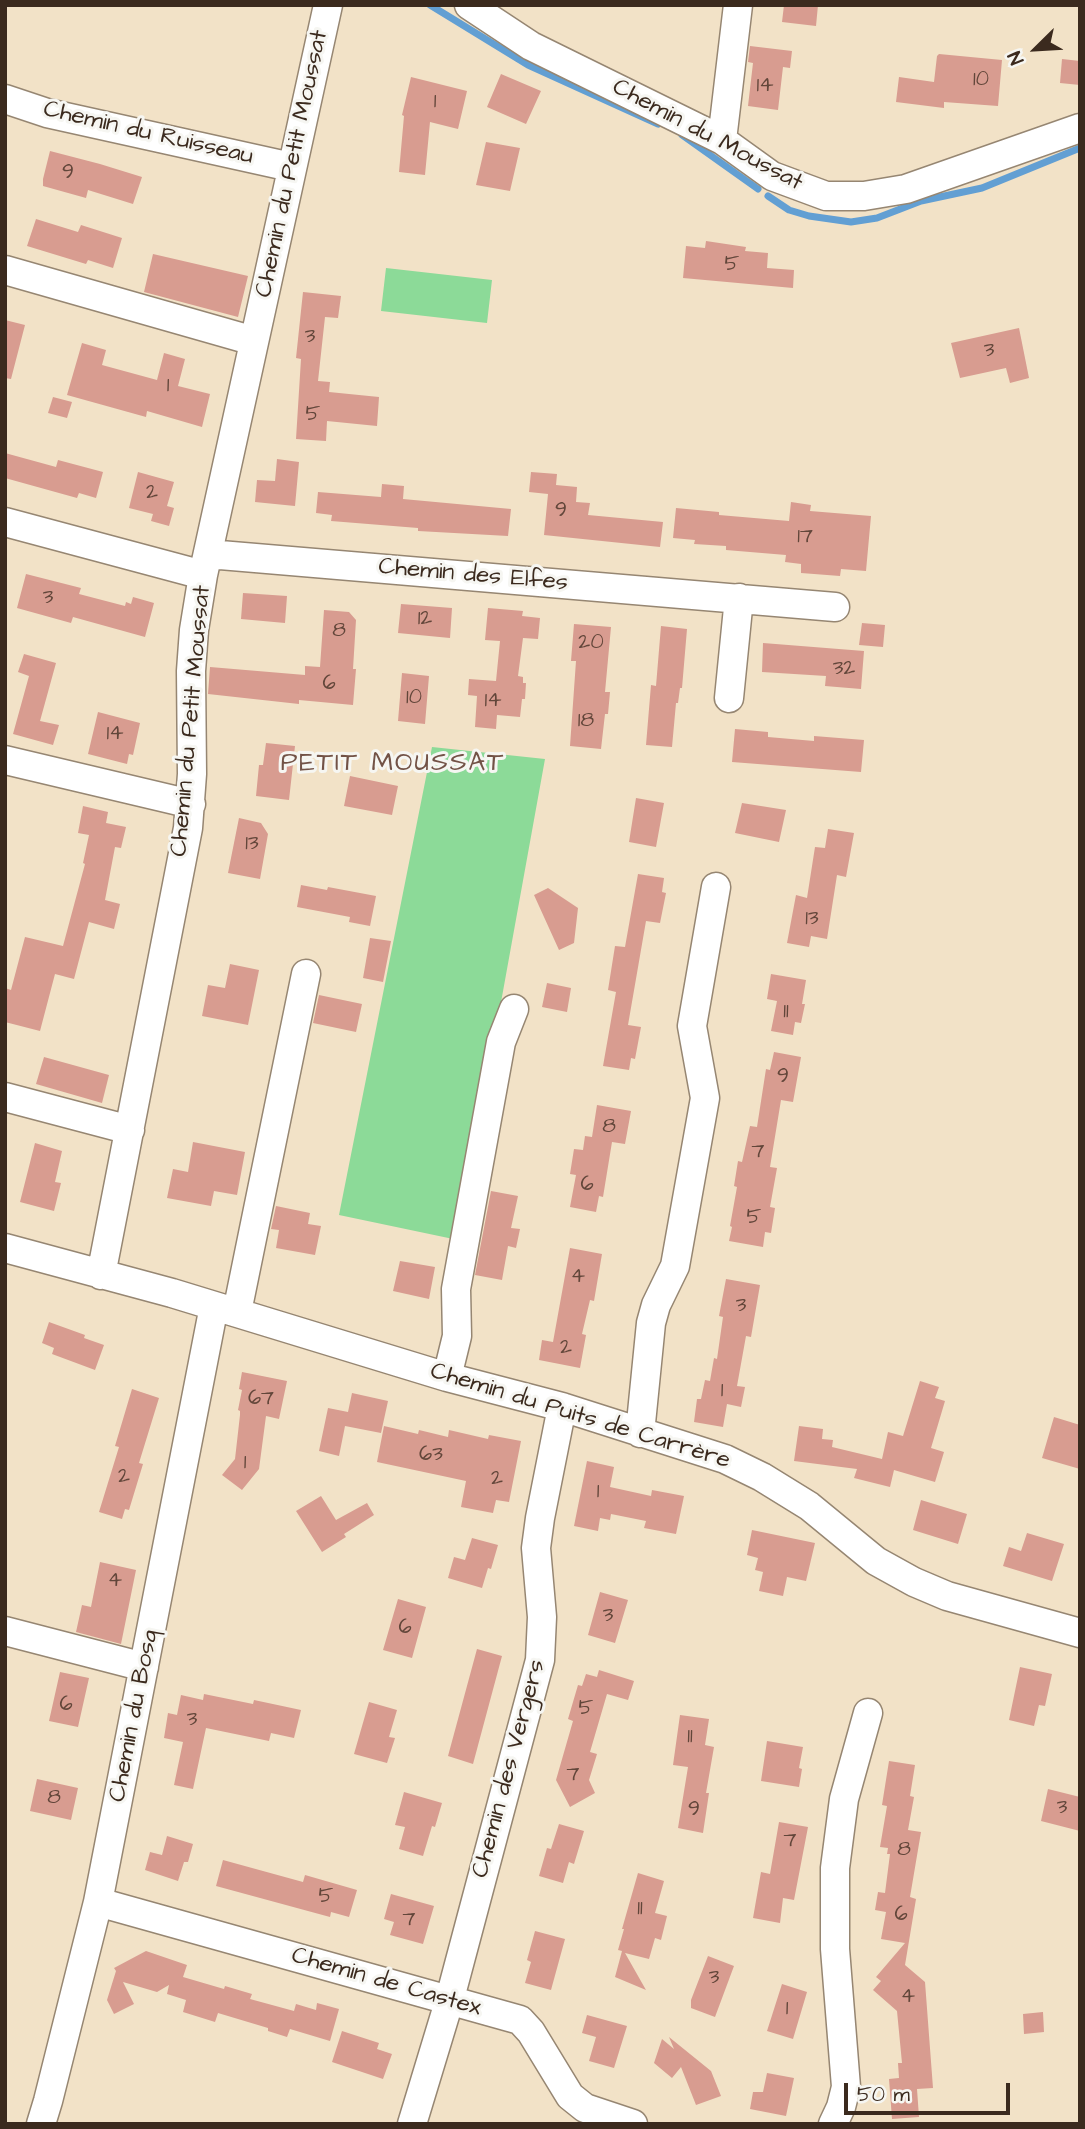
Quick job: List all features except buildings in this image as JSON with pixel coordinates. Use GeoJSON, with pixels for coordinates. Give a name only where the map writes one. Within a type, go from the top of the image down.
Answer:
{"type":"FeatureCollection","features":[{"type":"Feature","properties":{"kind":"street","name":"Chemin du Petit Moussat"},"geometry":{"type":"LineString","coordinates":[[102,1275],[188,828],[191,804],[191,671],[194,630],[291,167],[328,5]]}},
{"type":"Feature","properties":{"kind":"street","name":"Chemin du Moussat"},"geometry":{"type":"LineString","coordinates":[[469,5],[531,46],[722,140],[772,176],[826,196],[864,196],[906,189],[1080,128]]}},
{"type":"Feature","properties":{"kind":"street"},"geometry":{"type":"LineString","coordinates":[[722,140],[738,5]]}},
{"type":"Feature","properties":{"kind":"street","name":"Chemin du Ruisseau"},"geometry":{"type":"LineString","coordinates":[[5,99],[47,113],[291,167]]}},
{"type":"Feature","properties":{"kind":"street"},"geometry":{"type":"LineString","coordinates":[[5,270],[254,341]]}},
{"type":"Feature","properties":{"kind":"street","name":"Chemin des Elfes"},"geometry":{"type":"LineString","coordinates":[[5,522],[206,565],[738,598],[835,607]]}},
{"type":"Feature","properties":{"kind":"street"},"geometry":{"type":"LineString","coordinates":[[729,698],[738,598]]}},
{"type":"Feature","properties":{"kind":"street"},"geometry":{"type":"LineString","coordinates":[[5,760],[191,804]]}},
{"type":"Feature","properties":{"kind":"street"},"geometry":{"type":"LineString","coordinates":[[640,1433],[651,1323],[656,1305],[675,1266],[705,1098],[692,1026],[716,887]]}},
{"type":"Feature","properties":{"kind":"street","name":"Chemin du Bosq"},"geometry":{"type":"LineString","coordinates":[[40,2124],[98,1902],[144,1667],[306,974]]}},
{"type":"Feature","properties":{"kind":"street"},"geometry":{"type":"LineString","coordinates":[[447,1377],[457,1336],[458,1275],[501,1042],[513,1009]]}},
{"type":"Feature","properties":{"kind":"street"},"geometry":{"type":"LineString","coordinates":[[5,1097],[130,1130]]}},
{"type":"Feature","properties":{"kind":"street","name":"Chemin du Puits de Carrère"},"geometry":{"type":"LineString","coordinates":[[5,1248],[226,1309],[725,1459],[762,1477],[810,1506],[876,1561],[914,1582],[947,1596],[1080,1633]]}},
{"type":"Feature","properties":{"kind":"street","name":"Chemin des Vergers"},"geometry":{"type":"LineString","coordinates":[[412,2124],[449,2002],[540,1660],[541,1617],[536,1548],[562,1408]]}},
{"type":"Feature","properties":{"kind":"street"},"geometry":{"type":"LineString","coordinates":[[5,1631],[144,1667]]}},
{"type":"Feature","properties":{"kind":"street"},"geometry":{"type":"LineString","coordinates":[[832,2124],[841,2107],[846,2087],[835,1949],[835,1868],[844,1798],[868,1713]]}},
{"type":"Feature","properties":{"kind":"street","name":"Chemin de Castex"},"geometry":{"type":"LineString","coordinates":[[98,1902],[520,2020],[531,2032],[570,2096],[585,2108],[632,2124]]}},
{"type":"Feature","properties":{"kind":"green space"},"geometry":{"type":"Polygon","coordinates":[[[386,268],[492,280],[487,323],[381,311],[386,268]]]}},
{"type":"Feature","properties":{"kind":"green space"},"geometry":{"type":"Polygon","coordinates":[[[432,747],[545,759],[458,1240],[339,1215],[432,747]]]}},
{"type":"Feature","properties":{"kind":"waterway"},"geometry":{"type":"LineString","coordinates":[[430,5],[528,65],[658,124]]}},
{"type":"Feature","properties":{"kind":"waterway"},"geometry":{"type":"LineString","coordinates":[[682,135],[758,189]]}},
{"type":"Feature","properties":{"kind":"waterway"},"geometry":{"type":"LineString","coordinates":[[768,196],[789,210],[851,222],[877,218],[921,201],[982,188],[1080,148]]}},
{"type":"Feature","properties":{"kind":"district","name":"PETIT MOUSSAT"},"geometry":{"type":"Point","coordinates":[393,765]}}]}
